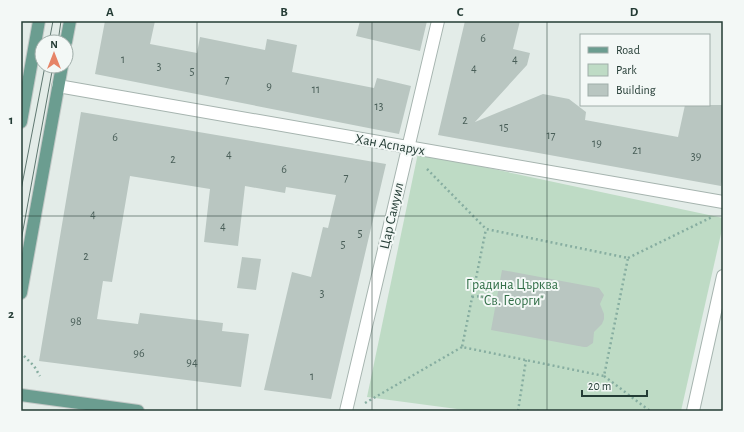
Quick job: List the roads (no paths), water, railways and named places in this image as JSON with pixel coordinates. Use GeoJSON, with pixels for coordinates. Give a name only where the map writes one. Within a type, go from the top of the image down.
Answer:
{"type":"FeatureCollection","features":[{"type":"Feature","properties":{"kind":"main road"},"geometry":{"type":"LineString","coordinates":[[21,122],[39,21]]}},
{"type":"Feature","properties":{"kind":"main road"},"geometry":{"type":"LineString","coordinates":[[68,34],[70,21]]}},
{"type":"Feature","properties":{"kind":"main road"},"geometry":{"type":"LineString","coordinates":[[21,294],[60,74]]}},
{"type":"Feature","properties":{"kind":"main road"},"geometry":{"type":"LineString","coordinates":[[21,395],[138,411]]}},
{"type":"Feature","properties":{"kind":"street","name":"Цар Самуил"},"geometry":{"type":"LineString","coordinates":[[346,411],[438,21]]}},
{"type":"Feature","properties":{"kind":"street","name":"Хан Аспарух"},"geometry":{"type":"LineString","coordinates":[[58,86],[723,202]]}},
{"type":"Feature","properties":{"kind":"street"},"geometry":{"type":"LineString","coordinates":[[693,411],[723,276]]}},
{"type":"Feature","properties":{"kind":"tram line"},"geometry":{"type":"LineString","coordinates":[[51,34],[53,21]]}},
{"type":"Feature","properties":{"kind":"tram line"},"geometry":{"type":"LineString","coordinates":[[59,34],[61,21]]}},
{"type":"Feature","properties":{"kind":"tram line"},"geometry":{"type":"LineString","coordinates":[[21,190],[43,74]]}},
{"type":"Feature","properties":{"kind":"tram line"},"geometry":{"type":"LineString","coordinates":[[21,241],[52,74]]}},
{"type":"Feature","properties":{"kind":"park label","name":"Градина Църква \"Св. Георги\""},"geometry":{"type":"Point","coordinates":[512,294]}}]}
